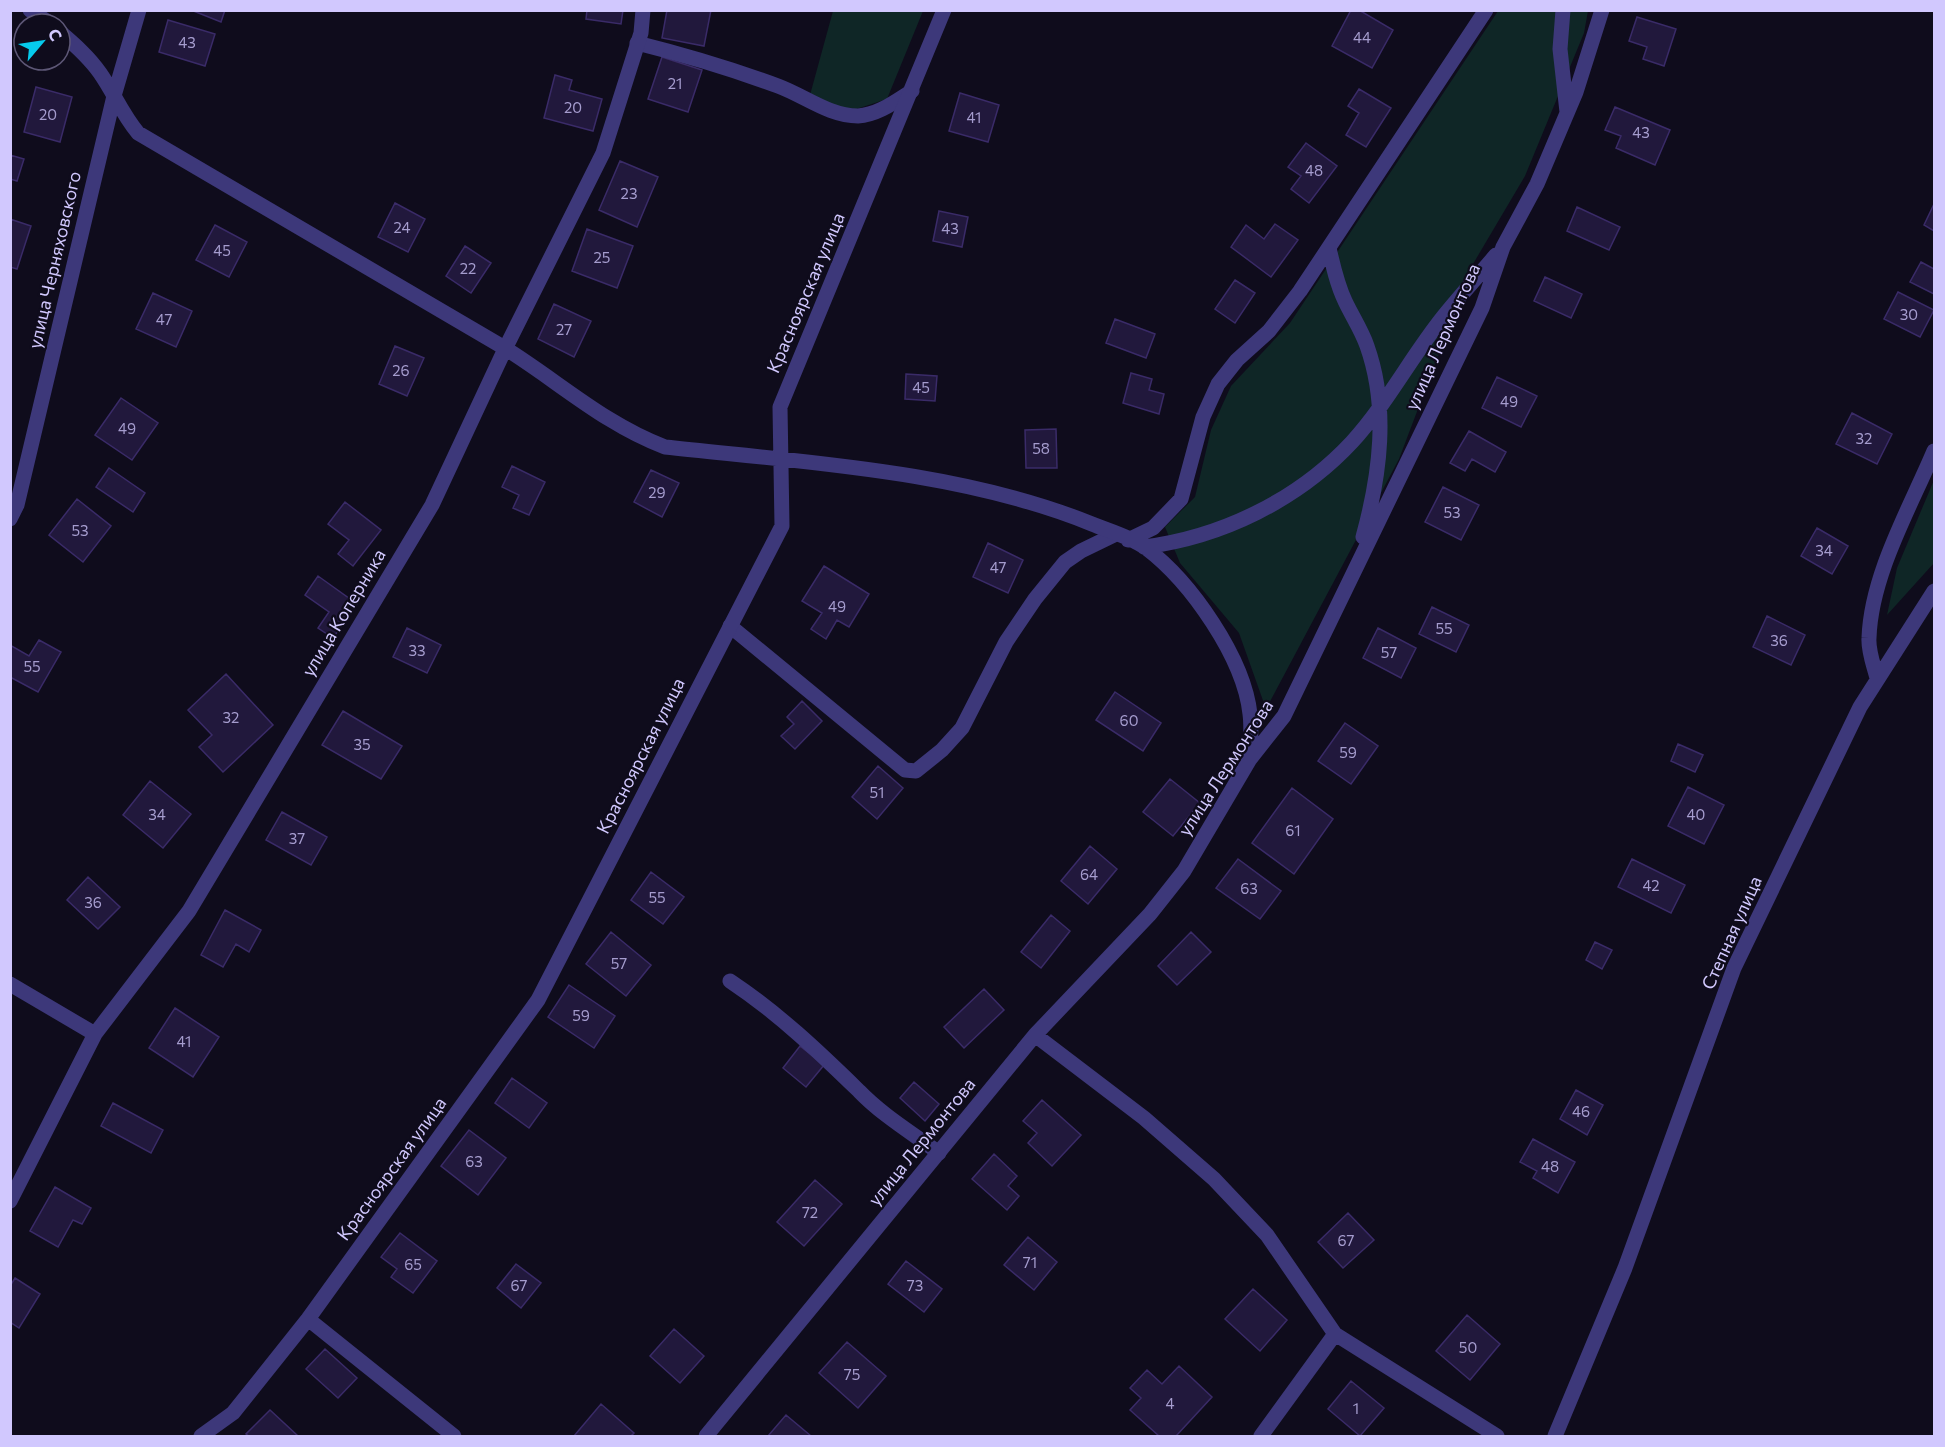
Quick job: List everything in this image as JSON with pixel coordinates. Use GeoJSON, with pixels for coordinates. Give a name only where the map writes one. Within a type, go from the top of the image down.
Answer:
{"type":"FeatureCollection","features":[{"type":"Feature","properties":{"kind":"street","name":"улица Черняховского"},"geometry":{"type":"LineString","coordinates":[[10,519],[17,505],[114,96],[139,10]]}},
{"type":"Feature","properties":{"kind":"street","name":"улица Коперника"},"geometry":{"type":"LineString","coordinates":[[10,1201],[95,1034],[189,911],[432,505],[505,349],[603,153],[637,43],[643,10]]}},
{"type":"Feature","properties":{"kind":"street","name":"Красноярская улица"},"geometry":{"type":"LineString","coordinates":[[201,1437],[233,1413],[308,1319],[538,1000],[782,526],[779,460],[780,407],[944,10]]}},
{"type":"Feature","properties":{"kind":"street"},"geometry":{"type":"LineString","coordinates":[[730,626],[905,770],[916,771],[942,750],[962,728],[1006,642],[1035,599],[1065,562],[1081,550],[1153,528],[1181,499],[1203,417],[1218,384],[1237,360],[1269,331],[1329,248],[1486,10]]}},
{"type":"Feature","properties":{"kind":"street"},"geometry":{"type":"LineString","coordinates":[[1563,10],[1560,49],[1567,112]]}},
{"type":"Feature","properties":{"kind":"street","name":"улица Лермонтова"},"geometry":{"type":"LineString","coordinates":[[706,1437],[1035,1035],[1150,914],[1184,871],[1250,759],[1284,716],[1482,308],[1503,247],[1537,184],[1567,112],[1602,10]]}},
{"type":"Feature","properties":{"kind":"street"},"geometry":{"type":"LineString","coordinates":[[637,43],[685,55],[780,87],[842,115],[861,116],[883,109],[912,91]]}},
{"type":"Feature","properties":{"kind":"street"},"geometry":{"type":"LineString","coordinates":[[72,44],[99,72],[126,118],[138,133],[505,349],[606,419],[643,438],[665,447],[876,469],[976,490],[1051,507],[1144,547],[1170,570],[1202,605],[1222,641],[1242,684],[1250,714],[1250,759]]}},
{"type":"Feature","properties":{"kind":"street"},"geometry":{"type":"LineString","coordinates":[[1144,547],[1197,538],[1260,511],[1315,477],[1352,442],[1442,317],[1503,247]]}},
{"type":"Feature","properties":{"kind":"street"},"geometry":{"type":"LineString","coordinates":[[1329,248],[1344,299],[1366,344],[1377,379],[1380,406],[1378,466],[1371,507],[1354,571]]}},
{"type":"Feature","properties":{"kind":"street"},"geometry":{"type":"LineString","coordinates":[[1877,678],[1869,640],[1872,610],[1882,573],[1935,451]]}},
{"type":"Feature","properties":{"kind":"street","name":"Степная улица"},"geometry":{"type":"LineString","coordinates":[[1555,1437],[1625,1268],[1734,968],[1860,707],[1935,591]]}},
{"type":"Feature","properties":{"kind":"street"},"geometry":{"type":"LineString","coordinates":[[730,981],[765,1004],[805,1038],[882,1112],[939,1153]]}},
{"type":"Feature","properties":{"kind":"street"},"geometry":{"type":"LineString","coordinates":[[10,984],[95,1034]]}},
{"type":"Feature","properties":{"kind":"street"},"geometry":{"type":"LineString","coordinates":[[1035,1035],[1144,1118],[1214,1179],[1267,1235],[1335,1334],[1497,1437]]}},
{"type":"Feature","properties":{"kind":"street"},"geometry":{"type":"LineString","coordinates":[[308,1319],[454,1437]]}},
{"type":"Feature","properties":{"kind":"street"},"geometry":{"type":"LineString","coordinates":[[1261,1437],[1335,1334]]}},
{"type":"Feature","properties":{"kind":"green space"},"geometry":{"type":"Polygon","coordinates":[[[833,11],[923,11],[887,99],[847,112],[810,95],[833,11]]]}},
{"type":"Feature","properties":{"kind":"green space"},"geometry":{"type":"Polygon","coordinates":[[[1498,11],[1588,11],[1584,33],[1525,176],[1473,264],[1399,459],[1266,709],[1239,633],[1180,563],[1165,527],[1195,497],[1211,430],[1231,386],[1290,323],[1498,11]]]}},
{"type":"Feature","properties":{"kind":"green space"},"geometry":{"type":"Polygon","coordinates":[[[1934,480],[1934,563],[1887,615],[1897,568],[1934,480]]]}},
{"type":"Feature","properties":{"kind":"building"},"geometry":{"type":"Polygon","coordinates":[[[191,10],[225,10],[221,22],[191,10]]]}},
{"type":"Feature","properties":{"kind":"building"},"geometry":{"type":"Polygon","coordinates":[[[587,10],[623,10],[621,24],[586,19],[587,10]]]}},
{"type":"Feature","properties":{"kind":"building"},"geometry":{"type":"Polygon","coordinates":[[[667,10],[711,10],[704,46],[662,38],[667,10]]]}},
{"type":"Feature","properties":{"kind":"building"},"geometry":{"type":"Polygon","coordinates":[[[1351,10],[1359,10],[1393,30],[1372,68],[1332,46],[1351,10]]]}},
{"type":"Feature","properties":{"kind":"building"},"geometry":{"type":"Polygon","coordinates":[[[1637,17],[1676,29],[1664,66],[1643,59],[1647,47],[1629,41],[1637,17]]]}},
{"type":"Feature","properties":{"kind":"building"},"geometry":{"type":"Polygon","coordinates":[[[168,20],[215,34],[205,66],[159,52],[168,20]]]}},
{"type":"Feature","properties":{"kind":"building"},"geometry":{"type":"Polygon","coordinates":[[[662,57],[702,70],[688,112],[648,99],[662,57]]]}},
{"type":"Feature","properties":{"kind":"building"},"geometry":{"type":"Polygon","coordinates":[[[555,75],[572,80],[569,90],[602,99],[593,131],[544,118],[555,75]]]}},
{"type":"Feature","properties":{"kind":"building"},"geometry":{"type":"Polygon","coordinates":[[[36,87],[72,97],[60,142],[24,132],[36,87]]]}},
{"type":"Feature","properties":{"kind":"building"},"geometry":{"type":"Polygon","coordinates":[[[1359,89],[1391,108],[1366,147],[1346,135],[1359,113],[1348,106],[1359,89]]]}},
{"type":"Feature","properties":{"kind":"building"},"geometry":{"type":"Polygon","coordinates":[[[960,93],[999,105],[988,142],[949,131],[960,93]]]}},
{"type":"Feature","properties":{"kind":"building"},"geometry":{"type":"Polygon","coordinates":[[[1615,107],[1670,130],[1655,165],[1616,148],[1621,136],[1605,130],[1615,107]]]}},
{"type":"Feature","properties":{"kind":"building"},"geometry":{"type":"Polygon","coordinates":[[[1306,143],[1337,166],[1309,203],[1291,189],[1301,176],[1288,167],[1306,143]]]}},
{"type":"Feature","properties":{"kind":"building"},"geometry":{"type":"Polygon","coordinates":[[[10,155],[24,159],[17,181],[10,179],[10,155]]]}},
{"type":"Feature","properties":{"kind":"building"},"geometry":{"type":"Polygon","coordinates":[[[620,161],[658,177],[637,227],[599,210],[620,161]]]}},
{"type":"Feature","properties":{"kind":"building"},"geometry":{"type":"Polygon","coordinates":[[[395,203],[425,219],[408,252],[378,237],[395,203]]]}},
{"type":"Feature","properties":{"kind":"building"},"geometry":{"type":"Polygon","coordinates":[[[1934,204],[1934,231],[1924,225],[1934,204]]]}},
{"type":"Feature","properties":{"kind":"building"},"geometry":{"type":"Polygon","coordinates":[[[1577,207],[1620,227],[1609,250],[1567,231],[1577,207]]]}},
{"type":"Feature","properties":{"kind":"building"},"geometry":{"type":"Polygon","coordinates":[[[939,211],[968,217],[962,247],[933,241],[939,211]]]}},
{"type":"Feature","properties":{"kind":"building"},"geometry":{"type":"Polygon","coordinates":[[[10,219],[31,226],[17,269],[10,267],[10,219]]]}},
{"type":"Feature","properties":{"kind":"building"},"geometry":{"type":"Polygon","coordinates":[[[1275,224],[1298,240],[1271,277],[1231,247],[1246,225],[1264,239],[1275,224]]]}},
{"type":"Feature","properties":{"kind":"building"},"geometry":{"type":"Polygon","coordinates":[[[215,225],[247,242],[229,277],[196,260],[215,225]]]}},
{"type":"Feature","properties":{"kind":"building"},"geometry":{"type":"Polygon","coordinates":[[[587,229],[633,246],[617,288],[572,271],[587,229]]]}},
{"type":"Feature","properties":{"kind":"building"},"geometry":{"type":"Polygon","coordinates":[[[465,246],[491,263],[471,293],[446,276],[465,246]]]}},
{"type":"Feature","properties":{"kind":"building"},"geometry":{"type":"Polygon","coordinates":[[[1921,262],[1934,269],[1934,294],[1910,282],[1921,262]]]}},
{"type":"Feature","properties":{"kind":"building"},"geometry":{"type":"Polygon","coordinates":[[[1545,277],[1582,294],[1571,318],[1534,301],[1545,277]]]}},
{"type":"Feature","properties":{"kind":"building"},"geometry":{"type":"Polygon","coordinates":[[[1235,280],[1255,293],[1235,323],[1215,309],[1235,280]]]}},
{"type":"Feature","properties":{"kind":"building"},"geometry":{"type":"Polygon","coordinates":[[[1898,292],[1934,310],[1920,337],[1884,319],[1898,292]]]}},
{"type":"Feature","properties":{"kind":"building"},"geometry":{"type":"Polygon","coordinates":[[[153,293],[192,311],[176,347],[136,329],[153,293]]]}},
{"type":"Feature","properties":{"kind":"building"},"geometry":{"type":"Polygon","coordinates":[[[554,304],[591,321],[574,357],[538,339],[554,304]]]}},
{"type":"Feature","properties":{"kind":"building"},"geometry":{"type":"Polygon","coordinates":[[[1115,319],[1155,334],[1146,358],[1106,343],[1115,319]]]}},
{"type":"Feature","properties":{"kind":"building"},"geometry":{"type":"Polygon","coordinates":[[[395,346],[424,358],[407,396],[379,384],[395,346]]]}},
{"type":"Feature","properties":{"kind":"building"},"geometry":{"type":"Polygon","coordinates":[[[1131,373],[1152,379],[1149,390],[1164,394],[1159,414],[1123,403],[1131,373]]]}},
{"type":"Feature","properties":{"kind":"building"},"geometry":{"type":"Polygon","coordinates":[[[906,374],[937,376],[935,401],[905,399],[906,374]]]}},
{"type":"Feature","properties":{"kind":"building"},"geometry":{"type":"Polygon","coordinates":[[[1497,377],[1537,396],[1521,427],[1482,408],[1497,377]]]}},
{"type":"Feature","properties":{"kind":"building"},"geometry":{"type":"Polygon","coordinates":[[[121,398],[158,423],[132,460],[95,435],[121,398]]]}},
{"type":"Feature","properties":{"kind":"building"},"geometry":{"type":"Polygon","coordinates":[[[1852,413],[1892,434],[1877,464],[1836,444],[1852,413]]]}},
{"type":"Feature","properties":{"kind":"building"},"geometry":{"type":"Polygon","coordinates":[[[1056,429],[1057,468],[1026,468],[1025,430],[1056,429]]]}},
{"type":"Feature","properties":{"kind":"building"},"geometry":{"type":"Polygon","coordinates":[[[1469,431],[1506,452],[1495,472],[1472,459],[1465,471],[1450,463],[1469,431]]]}},
{"type":"Feature","properties":{"kind":"building"},"geometry":{"type":"Polygon","coordinates":[[[512,466],[545,482],[529,515],[513,508],[519,495],[502,487],[512,466]]]}},
{"type":"Feature","properties":{"kind":"building"},"geometry":{"type":"Polygon","coordinates":[[[109,468],[145,493],[133,512],[96,487],[109,468]]]}},
{"type":"Feature","properties":{"kind":"building"},"geometry":{"type":"Polygon","coordinates":[[[651,470],[679,483],[662,517],[634,502],[651,470]]]}},
{"type":"Feature","properties":{"kind":"building"},"geometry":{"type":"Polygon","coordinates":[[[1443,487],[1479,505],[1461,540],[1425,522],[1443,487]]]}},
{"type":"Feature","properties":{"kind":"building"},"geometry":{"type":"Polygon","coordinates":[[[77,499],[111,526],[83,562],[49,535],[77,499]]]}},
{"type":"Feature","properties":{"kind":"building"},"geometry":{"type":"Polygon","coordinates":[[[345,502],[381,530],[353,566],[338,554],[349,540],[328,524],[345,502]]]}},
{"type":"Feature","properties":{"kind":"building"},"geometry":{"type":"Polygon","coordinates":[[[1817,528],[1848,546],[1832,574],[1801,556],[1817,528]]]}},
{"type":"Feature","properties":{"kind":"building"},"geometry":{"type":"Polygon","coordinates":[[[988,543],[1023,560],[1008,593],[973,577],[988,543]]]}},
{"type":"Feature","properties":{"kind":"building"},"geometry":{"type":"Polygon","coordinates":[[[824,566],[869,594],[849,627],[837,620],[826,639],[811,629],[822,613],[802,601],[824,566]]]}},
{"type":"Feature","properties":{"kind":"building"},"geometry":{"type":"Polygon","coordinates":[[[318,576],[357,604],[333,638],[318,628],[329,612],[305,595],[318,576]]]}},
{"type":"Feature","properties":{"kind":"building"},"geometry":{"type":"Polygon","coordinates":[[[1432,607],[1469,625],[1456,652],[1419,634],[1432,607]]]}},
{"type":"Feature","properties":{"kind":"building"},"geometry":{"type":"Polygon","coordinates":[[[1767,616],[1805,635],[1791,665],[1753,647],[1767,616]]]}},
{"type":"Feature","properties":{"kind":"building"},"geometry":{"type":"Polygon","coordinates":[[[407,628],[441,645],[427,673],[393,657],[407,628]]]}},
{"type":"Feature","properties":{"kind":"building"},"geometry":{"type":"Polygon","coordinates":[[[1378,628],[1416,648],[1401,678],[1363,658],[1378,628]]]}},
{"type":"Feature","properties":{"kind":"building"},"geometry":{"type":"Polygon","coordinates":[[[39,640],[61,652],[38,692],[10,677],[10,645],[29,656],[39,640]]]}},
{"type":"Feature","properties":{"kind":"building"},"geometry":{"type":"Polygon","coordinates":[[[226,674],[273,725],[223,772],[199,747],[212,735],[188,710],[226,674]]]}},
{"type":"Feature","properties":{"kind":"building"},"geometry":{"type":"Polygon","coordinates":[[[1115,692],[1161,723],[1143,751],[1096,720],[1115,692]]]}},
{"type":"Feature","properties":{"kind":"building"},"geometry":{"type":"Polygon","coordinates":[[[802,701],[822,721],[795,749],[781,736],[794,724],[787,717],[802,701]]]}},
{"type":"Feature","properties":{"kind":"building"},"geometry":{"type":"Polygon","coordinates":[[[343,711],[402,746],[381,779],[322,745],[343,711]]]}},
{"type":"Feature","properties":{"kind":"building"},"geometry":{"type":"Polygon","coordinates":[[[1345,723],[1378,746],[1351,784],[1318,761],[1345,723]]]}},
{"type":"Feature","properties":{"kind":"building"},"geometry":{"type":"Polygon","coordinates":[[[1678,744],[1703,755],[1695,772],[1671,761],[1678,744]]]}},
{"type":"Feature","properties":{"kind":"building"},"geometry":{"type":"Polygon","coordinates":[[[878,766],[903,788],[877,819],[852,797],[878,766]]]}},
{"type":"Feature","properties":{"kind":"building"},"geometry":{"type":"Polygon","coordinates":[[[1170,779],[1200,803],[1173,836],[1143,812],[1170,779]]]}},
{"type":"Feature","properties":{"kind":"building"},"geometry":{"type":"Polygon","coordinates":[[[150,781],[191,814],[163,848],[123,815],[150,781]]]}},
{"type":"Feature","properties":{"kind":"building"},"geometry":{"type":"Polygon","coordinates":[[[1688,787],[1724,805],[1704,844],[1668,826],[1688,787]]]}},
{"type":"Feature","properties":{"kind":"building"},"geometry":{"type":"Polygon","coordinates":[[[1292,788],[1333,819],[1294,874],[1252,843],[1292,788]]]}},
{"type":"Feature","properties":{"kind":"building"},"geometry":{"type":"Polygon","coordinates":[[[282,812],[327,837],[311,865],[266,840],[282,812]]]}},
{"type":"Feature","properties":{"kind":"building"},"geometry":{"type":"Polygon","coordinates":[[[1090,846],[1117,869],[1088,904],[1061,881],[1090,846]]]}},
{"type":"Feature","properties":{"kind":"building"},"geometry":{"type":"Polygon","coordinates":[[[1238,859],[1281,891],[1260,919],[1216,888],[1238,859]]]}},
{"type":"Feature","properties":{"kind":"building"},"geometry":{"type":"Polygon","coordinates":[[[1632,859],[1685,885],[1671,913],[1618,887],[1632,859]]]}},
{"type":"Feature","properties":{"kind":"building"},"geometry":{"type":"Polygon","coordinates":[[[651,872],[684,897],[663,924],[631,900],[651,872]]]}},
{"type":"Feature","properties":{"kind":"building"},"geometry":{"type":"Polygon","coordinates":[[[88,877],[120,907],[98,929],[67,900],[88,877]]]}},
{"type":"Feature","properties":{"kind":"building"},"geometry":{"type":"Polygon","coordinates":[[[225,910],[261,930],[249,952],[236,944],[223,967],[201,955],[225,910]]]}},
{"type":"Feature","properties":{"kind":"building"},"geometry":{"type":"Polygon","coordinates":[[[1051,915],[1070,931],[1041,968],[1021,952],[1051,915]]]}},
{"type":"Feature","properties":{"kind":"building"},"geometry":{"type":"Polygon","coordinates":[[[611,932],[651,965],[626,996],[586,964],[611,932]]]}},
{"type":"Feature","properties":{"kind":"building"},"geometry":{"type":"Polygon","coordinates":[[[1191,932],[1211,952],[1177,985],[1158,966],[1191,932]]]}},
{"type":"Feature","properties":{"kind":"building"},"geometry":{"type":"Polygon","coordinates":[[[1595,942],[1612,950],[1602,969],[1586,960],[1595,942]]]}},
{"type":"Feature","properties":{"kind":"building"},"geometry":{"type":"Polygon","coordinates":[[[569,985],[615,1016],[594,1048],[548,1017],[569,985]]]}},
{"type":"Feature","properties":{"kind":"building"},"geometry":{"type":"Polygon","coordinates":[[[984,989],[1004,1010],[964,1048],[944,1027],[984,989]]]}},
{"type":"Feature","properties":{"kind":"building"},"geometry":{"type":"Polygon","coordinates":[[[175,1008],[219,1037],[193,1077],[149,1048],[175,1008]]]}},
{"type":"Feature","properties":{"kind":"building"},"geometry":{"type":"Polygon","coordinates":[[[800,1046],[824,1065],[806,1087],[783,1068],[800,1046]]]}},
{"type":"Feature","properties":{"kind":"building"},"geometry":{"type":"Polygon","coordinates":[[[512,1078],[547,1103],[529,1128],[495,1103],[512,1078]]]}},
{"type":"Feature","properties":{"kind":"building"},"geometry":{"type":"Polygon","coordinates":[[[914,1082],[939,1104],[925,1121],[900,1098],[914,1082]]]}},
{"type":"Feature","properties":{"kind":"building"},"geometry":{"type":"Polygon","coordinates":[[[1576,1090],[1603,1105],[1587,1135],[1560,1119],[1576,1090]]]}},
{"type":"Feature","properties":{"kind":"building"},"geometry":{"type":"Polygon","coordinates":[[[1042,1100],[1081,1135],[1052,1166],[1028,1143],[1037,1133],[1023,1121],[1042,1100]]]}},
{"type":"Feature","properties":{"kind":"building"},"geometry":{"type":"Polygon","coordinates":[[[113,1103],[163,1130],[151,1153],[101,1126],[113,1103]]]}},
{"type":"Feature","properties":{"kind":"building"},"geometry":{"type":"Polygon","coordinates":[[[469,1130],[506,1158],[478,1195],[441,1166],[469,1130]]]}},
{"type":"Feature","properties":{"kind":"building"},"geometry":{"type":"Polygon","coordinates":[[[1533,1139],[1575,1162],[1558,1193],[1533,1178],[1537,1171],[1520,1162],[1533,1139]]]}},
{"type":"Feature","properties":{"kind":"building"},"geometry":{"type":"Polygon","coordinates":[[[994,1154],[1017,1176],[1008,1186],[1019,1196],[1007,1210],[972,1179],[994,1154]]]}},
{"type":"Feature","properties":{"kind":"building"},"geometry":{"type":"Polygon","coordinates":[[[815,1180],[842,1204],[804,1246],[777,1222],[815,1180]]]}},
{"type":"Feature","properties":{"kind":"building"},"geometry":{"type":"Polygon","coordinates":[[[55,1187],[91,1208],[82,1224],[73,1220],[58,1247],[30,1231],[55,1187]]]}},
{"type":"Feature","properties":{"kind":"building"},"geometry":{"type":"Polygon","coordinates":[[[1348,1213],[1374,1240],[1343,1268],[1318,1242],[1348,1213]]]}},
{"type":"Feature","properties":{"kind":"building"},"geometry":{"type":"Polygon","coordinates":[[[400,1233],[437,1261],[413,1293],[391,1277],[397,1269],[381,1257],[400,1233]]]}},
{"type":"Feature","properties":{"kind":"building"},"geometry":{"type":"Polygon","coordinates":[[[1028,1237],[1057,1262],[1034,1290],[1004,1265],[1028,1237]]]}},
{"type":"Feature","properties":{"kind":"building"},"geometry":{"type":"Polygon","coordinates":[[[906,1261],[942,1289],[924,1312],[888,1284],[906,1261]]]}},
{"type":"Feature","properties":{"kind":"building"},"geometry":{"type":"Polygon","coordinates":[[[516,1264],[541,1283],[521,1308],[497,1288],[516,1264]]]}},
{"type":"Feature","properties":{"kind":"building"},"geometry":{"type":"Polygon","coordinates":[[[15,1278],[40,1294],[19,1328],[10,1322],[10,1286],[15,1278]]]}},
{"type":"Feature","properties":{"kind":"building"},"geometry":{"type":"Polygon","coordinates":[[[1253,1289],[1287,1320],[1260,1351],[1225,1319],[1253,1289]]]}},
{"type":"Feature","properties":{"kind":"building"},"geometry":{"type":"Polygon","coordinates":[[[1467,1315],[1500,1344],[1470,1380],[1436,1351],[1467,1315]]]}},
{"type":"Feature","properties":{"kind":"building"},"geometry":{"type":"Polygon","coordinates":[[[674,1329],[704,1356],[680,1383],[650,1356],[674,1329]]]}},
{"type":"Feature","properties":{"kind":"building"},"geometry":{"type":"Polygon","coordinates":[[[847,1342],[886,1376],[858,1408],[819,1373],[847,1342]]]}},
{"type":"Feature","properties":{"kind":"building"},"geometry":{"type":"Polygon","coordinates":[[[325,1349],[357,1378],[338,1398],[306,1369],[325,1349]]]}},
{"type":"Feature","properties":{"kind":"building"},"geometry":{"type":"Polygon","coordinates":[[[1179,1366],[1212,1397],[1176,1436],[1159,1436],[1130,1410],[1141,1398],[1130,1388],[1147,1370],[1162,1384],[1179,1366]]]}},
{"type":"Feature","properties":{"kind":"building"},"geometry":{"type":"Polygon","coordinates":[[[1351,1381],[1384,1408],[1360,1436],[1328,1409],[1351,1381]]]}},
{"type":"Feature","properties":{"kind":"building"},"geometry":{"type":"Polygon","coordinates":[[[601,1404],[634,1433],[631,1436],[574,1436],[601,1404]]]}},
{"type":"Feature","properties":{"kind":"building"},"geometry":{"type":"Polygon","coordinates":[[[270,1410],[298,1436],[249,1436],[246,1434],[270,1410]]]}},
{"type":"Feature","properties":{"kind":"building"},"geometry":{"type":"Polygon","coordinates":[[[786,1415],[811,1436],[768,1436],[786,1415]]]}}]}
